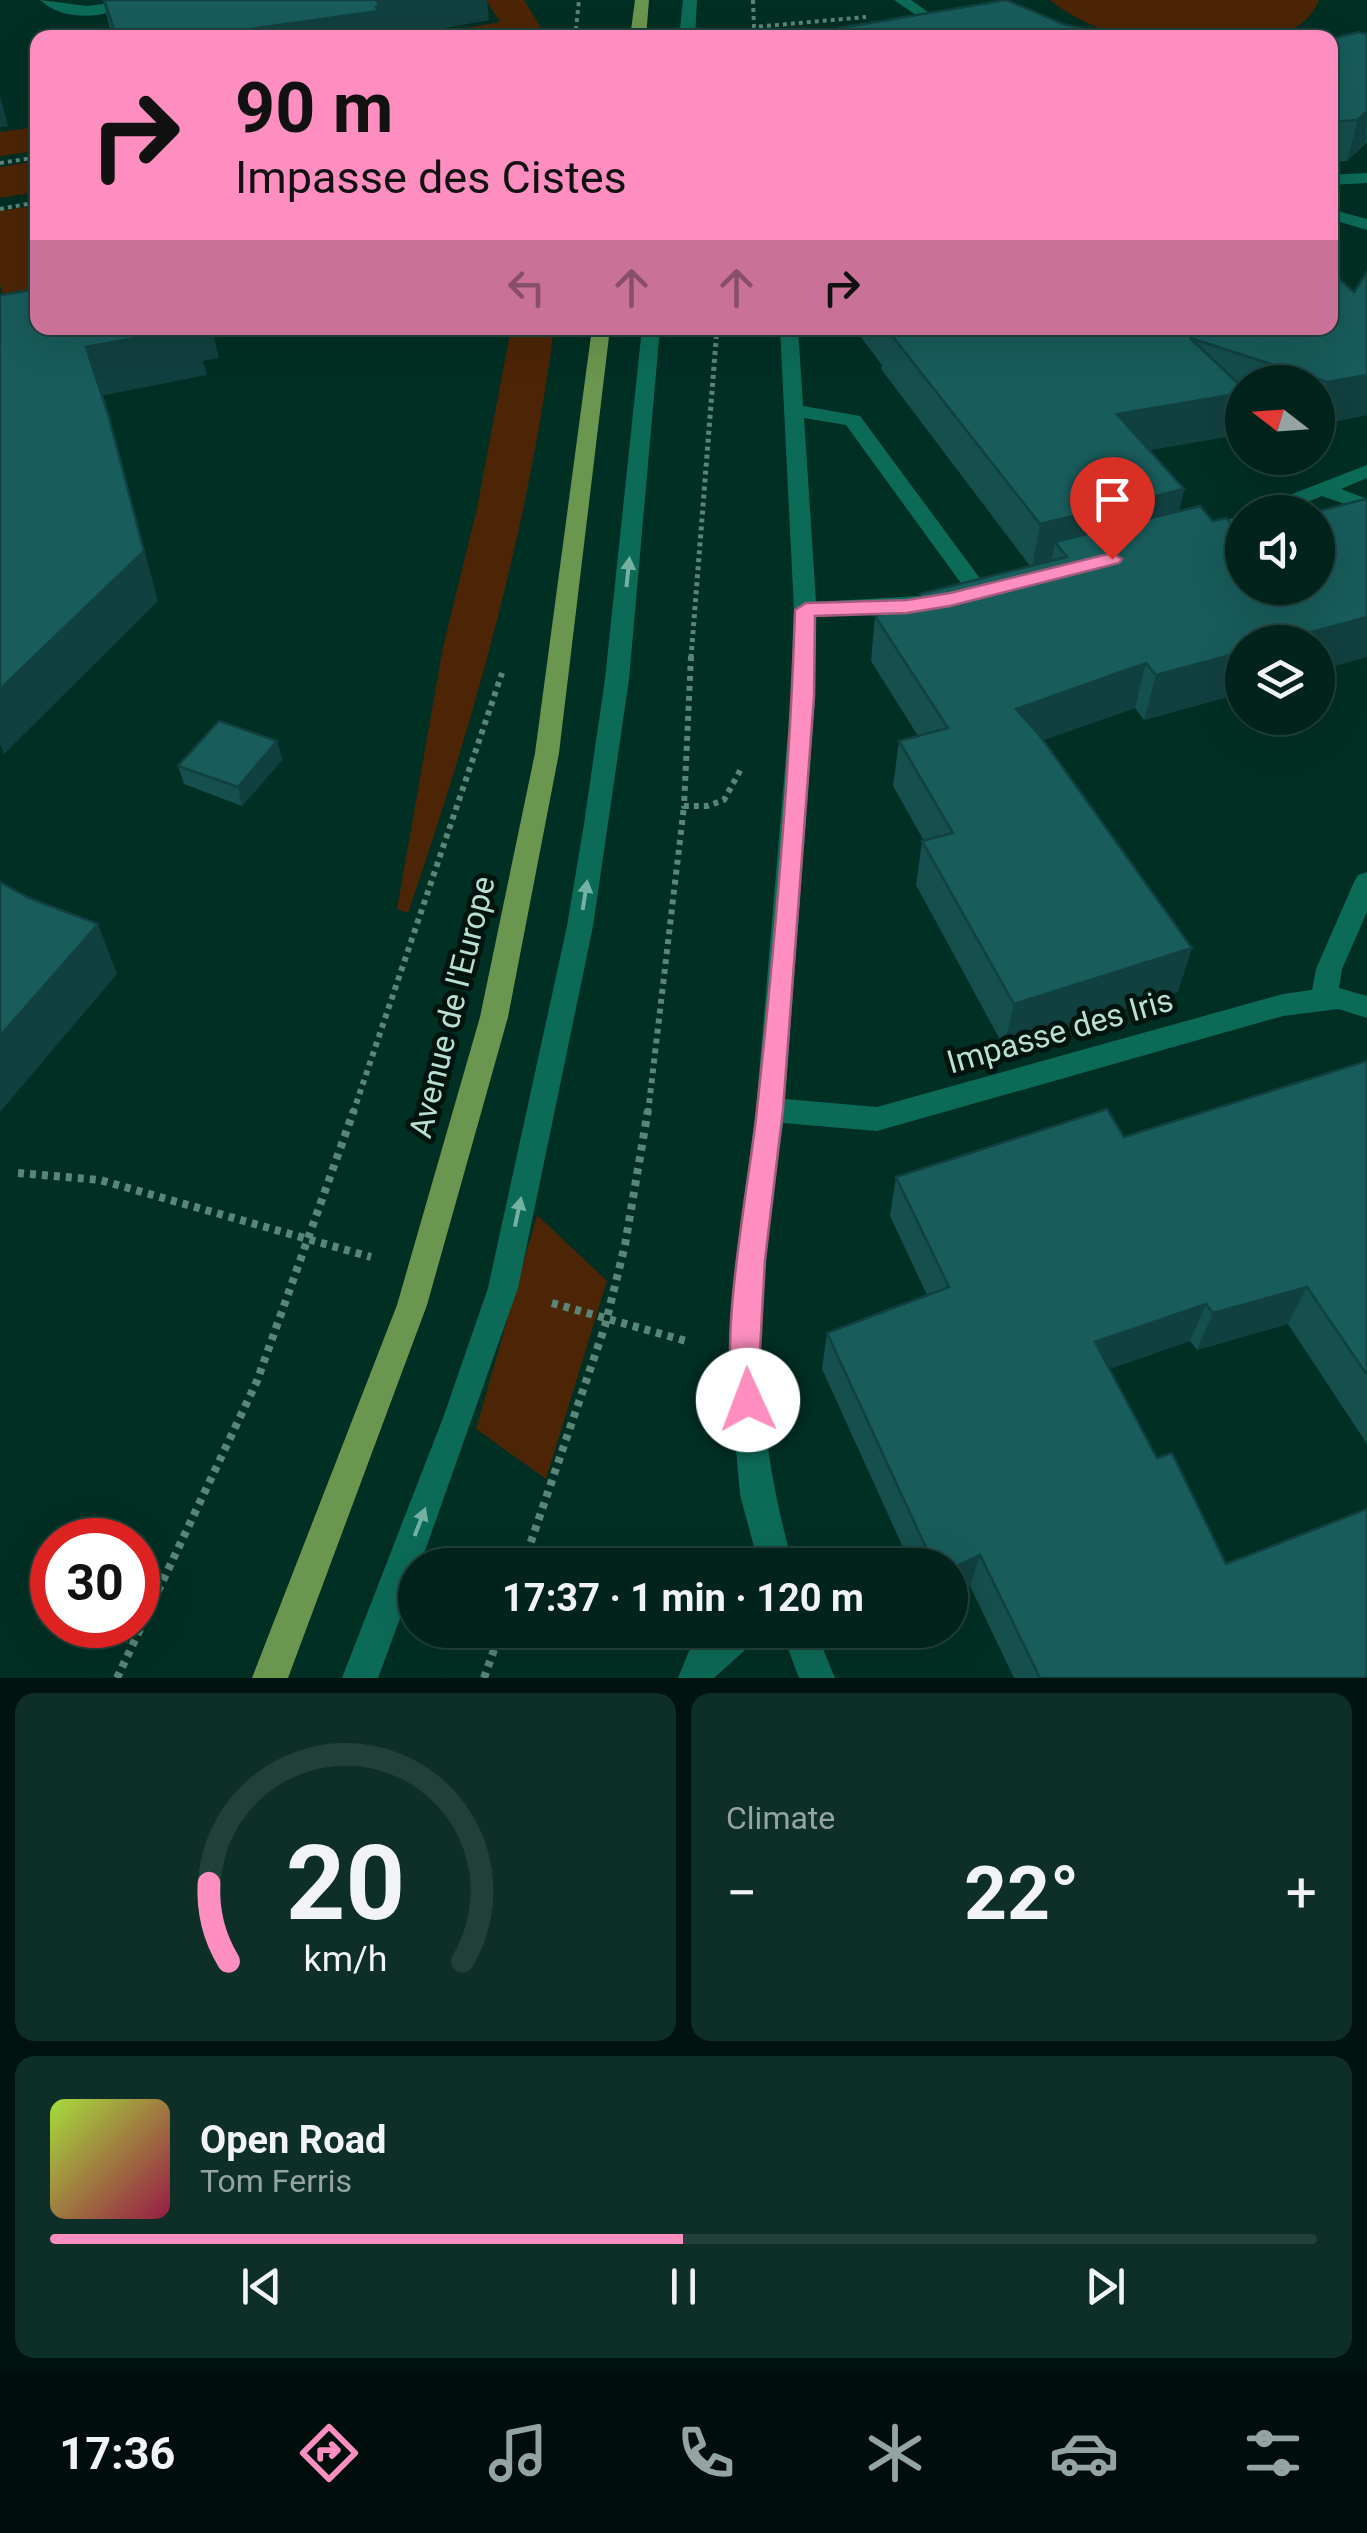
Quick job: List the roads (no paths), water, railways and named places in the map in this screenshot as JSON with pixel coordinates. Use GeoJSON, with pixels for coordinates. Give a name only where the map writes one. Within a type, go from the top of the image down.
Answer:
{"type":"FeatureCollection","features":[{"type":"Feature","properties":{"kind":"main road"},"geometry":{"type":"LineString","coordinates":[[639,30],[642,0]]}},
{"type":"Feature","properties":{"kind":"main road","name":"Avenue de l'Europe"},"geometry":{"type":"LineString","coordinates":[[269,1673],[412,1305],[494,1017],[548,753],[601,335]]}},
{"type":"Feature","properties":{"kind":"street"},"geometry":{"type":"LineString","coordinates":[[48,0],[60,8],[87,11],[127,0],[144,14]]}},
{"type":"Feature","properties":{"kind":"street"},"geometry":{"type":"LineString","coordinates":[[688,30],[690,0]]}},
{"type":"Feature","properties":{"kind":"street"},"geometry":{"type":"LineString","coordinates":[[901,0],[921,12]]}},
{"type":"Feature","properties":{"kind":"street"},"geometry":{"type":"LineString","coordinates":[[1338,180],[1367,178]]}},
{"type":"Feature","properties":{"kind":"street"},"geometry":{"type":"LineString","coordinates":[[1338,216],[1367,225]]}},
{"type":"Feature","properties":{"kind":"street"},"geometry":{"type":"LineString","coordinates":[[360,1678],[459,1418],[502,1288],[580,926],[618,679],[649,335]]}},
{"type":"Feature","properties":{"kind":"street"},"geometry":{"type":"LineString","coordinates":[[771,1548],[757,1496],[745,1368],[751,1260],[770,1110],[800,742],[806,610],[789,335]]}},
{"type":"Feature","properties":{"kind":"street"},"geometry":{"type":"LineString","coordinates":[[793,410],[853,420],[988,590],[907,606],[806,610]]}},
{"type":"Feature","properties":{"kind":"street"},"geometry":{"type":"LineString","coordinates":[[1307,495],[1367,471]]}},
{"type":"Feature","properties":{"kind":"street"},"geometry":{"type":"LineString","coordinates":[[1322,489],[1367,506]]}},
{"type":"Feature","properties":{"kind":"street"},"geometry":{"type":"LineString","coordinates":[[1176,543],[1225,527]]}},
{"type":"Feature","properties":{"kind":"street"},"geometry":{"type":"LineString","coordinates":[[1324,1000],[1329,969],[1367,882]]}},
{"type":"Feature","properties":{"kind":"street","name":"Impasse des Iris"},"geometry":{"type":"LineString","coordinates":[[770,1110],[877,1119],[1283,1005],[1338,998],[1367,1007]]}},
{"type":"Feature","properties":{"kind":"street"},"geometry":{"type":"LineString","coordinates":[[696,1678],[701,1663],[720,1648]]}},
{"type":"Feature","properties":{"kind":"street"},"geometry":{"type":"LineString","coordinates":[[805,1648],[817,1678]]}}]}
